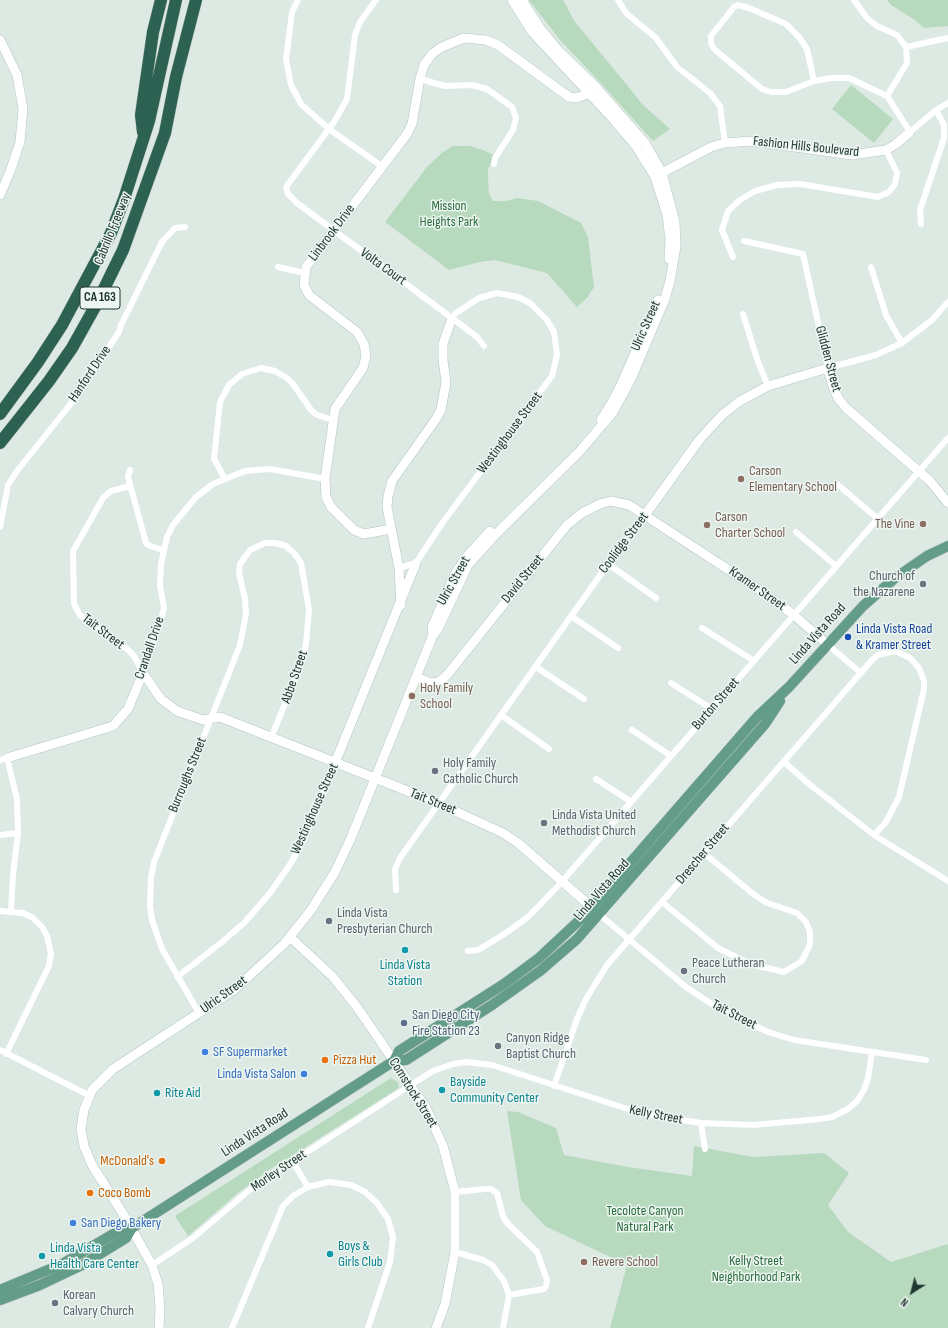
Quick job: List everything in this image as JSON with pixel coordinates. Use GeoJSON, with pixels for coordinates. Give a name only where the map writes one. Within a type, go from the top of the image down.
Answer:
{"type":"FeatureCollection","features":[{"type":"Feature","properties":{"kind":"highway"},"geometry":{"type":"LineString","coordinates":[[143,139],[141,115],[153,32],[161,0]]}},
{"type":"Feature","properties":{"kind":"highway","name":"Cabrillo Freeway"},"geometry":{"type":"LineString","coordinates":[[0,414],[50,345],[101,253],[124,199],[143,139],[176,0]]}},
{"type":"Feature","properties":{"kind":"highway","name":"Cabrillo Freeway"},"geometry":{"type":"LineString","coordinates":[[0,443],[49,381],[72,348],[96,305],[123,250],[164,133],[176,77],[196,0]]}},
{"type":"Feature","properties":{"kind":"main road","name":"Linda Vista Road"},"geometry":{"type":"LineString","coordinates":[[394,1061],[399,1051],[494,990],[538,958],[562,938],[592,908],[757,717],[789,687],[863,606],[895,578],[927,556],[948,546]]}},
{"type":"Feature","properties":{"kind":"main road","name":"Linda Vista Road"},"geometry":{"type":"LineString","coordinates":[[0,1290],[62,1264],[120,1230],[132,1228],[394,1061],[406,1060],[519,986],[565,950],[600,915],[765,724],[789,687]]}},
{"type":"Feature","properties":{"kind":"main road","name":"Linda Vista Road"},"geometry":{"type":"LineString","coordinates":[[0,1300],[40,1285],[72,1270],[126,1238],[132,1228]]}},
{"type":"Feature","properties":{"kind":"street"},"geometry":{"type":"LineString","coordinates":[[298,0],[292,12],[286,59],[291,86],[301,104],[329,129],[382,167]]}},
{"type":"Feature","properties":{"kind":"street"},"geometry":{"type":"LineString","coordinates":[[329,129],[347,99],[355,35],[360,22],[376,0]]}},
{"type":"Feature","properties":{"kind":"street","name":"Ulric Street"},"geometry":{"type":"LineString","coordinates":[[512,0],[532,32],[590,93],[659,175]]}},
{"type":"Feature","properties":{"kind":"street","name":"Ulric Street"},"geometry":{"type":"LineString","coordinates":[[159,1328],[160,1309],[158,1284],[152,1265],[132,1228],[92,1165],[84,1146],[81,1129],[84,1110],[90,1096],[100,1080],[113,1069],[239,986],[290,937],[311,910],[335,872],[351,838],[433,635],[438,629],[458,585],[476,555],[601,429],[613,412],[631,379],[670,281],[676,247],[672,204],[645,143],[588,79],[559,51],[522,0]]}},
{"type":"Feature","properties":{"kind":"street"},"geometry":{"type":"LineString","coordinates":[[618,0],[626,13],[656,38],[677,67],[710,93],[720,106],[725,143]]}},
{"type":"Feature","properties":{"kind":"street"},"geometry":{"type":"LineString","coordinates":[[854,0],[867,18],[877,26],[897,35],[906,46],[907,63],[887,96]]}},
{"type":"Feature","properties":{"kind":"street"},"geometry":{"type":"LineString","coordinates":[[814,81],[807,49],[794,30],[786,24],[741,5],[734,8],[711,36],[711,43],[714,49],[762,89],[771,92],[795,89],[814,81],[832,78],[849,78],[887,96],[910,132]]}},
{"type":"Feature","properties":{"kind":"street","name":"Linbrook Drive"},"geometry":{"type":"LineString","coordinates":[[391,529],[364,534],[354,530],[331,507],[324,490],[333,420],[337,404],[363,368],[366,356],[364,344],[357,332],[309,295],[304,285],[306,268],[407,134],[412,124],[424,65],[433,53],[442,47],[456,40],[473,38],[486,40],[498,46],[569,97],[576,98],[590,93]]}},
{"type":"Feature","properties":{"kind":"street"},"geometry":{"type":"LineString","coordinates":[[906,46],[948,38]]}},
{"type":"Feature","properties":{"kind":"street"},"geometry":{"type":"LineString","coordinates":[[0,40],[13,64],[21,91],[23,109],[22,130],[10,172],[0,195]]}},
{"type":"Feature","properties":{"kind":"street"},"geometry":{"type":"LineString","coordinates":[[420,79],[445,86],[472,85],[487,89],[512,107],[516,118],[513,130],[495,158],[494,164]]}},
{"type":"Feature","properties":{"kind":"street"},"geometry":{"type":"LineString","coordinates":[[588,79],[590,93],[607,100]]}},
{"type":"Feature","properties":{"kind":"street","name":"Fashion Hills Boulevard"},"geometry":{"type":"LineString","coordinates":[[659,175],[711,147],[725,143],[752,141],[852,155],[886,150],[896,144],[936,110],[948,103]]}},
{"type":"Feature","properties":{"kind":"street"},"geometry":{"type":"LineString","coordinates":[[921,224],[920,210],[944,138],[944,125],[936,110]]}},
{"type":"Feature","properties":{"kind":"street","name":"Volta Court"},"geometry":{"type":"LineString","coordinates":[[329,129],[286,185],[288,194],[297,203],[477,337],[484,346]]}},
{"type":"Feature","properties":{"kind":"street"},"geometry":{"type":"LineString","coordinates":[[733,257],[722,230],[728,211],[740,200],[755,192],[777,185],[800,184],[878,197],[889,192],[895,184],[897,173],[886,150]]}},
{"type":"Feature","properties":{"kind":"street","name":"Hanford Drive"},"geometry":{"type":"LineString","coordinates":[[0,527],[8,485],[17,471],[69,406],[119,332],[120,325],[162,242],[175,228],[185,227]]}},
{"type":"Feature","properties":{"kind":"street","name":"Glidden Street"},"geometry":{"type":"LineString","coordinates":[[744,241],[803,254],[833,386],[846,408],[936,487],[948,502]]}},
{"type":"Feature","properties":{"kind":"street"},"geometry":{"type":"LineString","coordinates":[[278,267],[305,273]]}},
{"type":"Feature","properties":{"kind":"street"},"geometry":{"type":"LineString","coordinates":[[871,267],[886,315],[902,343]]}},
{"type":"Feature","properties":{"kind":"street","name":"Westinghouse Street"},"geometry":{"type":"LineString","coordinates":[[177,976],[222,942],[244,923],[270,893],[291,863],[305,837],[401,605],[416,563],[443,522],[552,376],[557,355],[554,332],[540,311],[530,303],[508,294],[497,293],[479,298],[452,318]]}},
{"type":"Feature","properties":{"kind":"street","name":"Coolidge Street"},"geometry":{"type":"LineString","coordinates":[[396,890],[395,869],[400,858],[440,804],[608,564],[707,430],[740,401],[768,386],[876,355],[902,343],[932,320],[948,302]]}},
{"type":"Feature","properties":{"kind":"street"},"geometry":{"type":"LineString","coordinates":[[743,314],[756,357],[768,386]]}},
{"type":"Feature","properties":{"kind":"street"},"geometry":{"type":"LineString","coordinates":[[401,605],[400,568],[387,507],[392,481],[436,419],[444,398],[446,382],[443,360],[443,344],[452,318]]}},
{"type":"Feature","properties":{"kind":"street"},"geometry":{"type":"LineString","coordinates":[[224,479],[214,459],[220,402],[229,385],[242,374],[261,368],[275,371],[287,378],[293,384],[310,410],[317,415],[333,420]]}},
{"type":"Feature","properties":{"kind":"street","name":"Burton Street"},"geometry":{"type":"LineString","coordinates":[[468,951],[478,950],[528,917],[562,882],[630,801],[948,438]]}},
{"type":"Feature","properties":{"kind":"street","name":"Crandall Drive"},"geometry":{"type":"LineString","coordinates":[[4,759],[113,726],[128,709],[143,673],[164,608],[160,585],[163,550],[173,525],[196,497],[213,484],[245,472],[270,469],[325,479]]}},
{"type":"Feature","properties":{"kind":"street"},"geometry":{"type":"LineString","coordinates":[[130,470],[128,477],[146,543],[150,546],[163,550]]}},
{"type":"Feature","properties":{"kind":"street"},"geometry":{"type":"LineString","coordinates":[[838,484],[877,518]]}},
{"type":"Feature","properties":{"kind":"street","name":"Tait Street"},"geometry":{"type":"LineString","coordinates":[[130,486],[111,491],[103,498],[73,551],[74,604],[80,615],[87,622],[127,649],[134,656],[143,673],[161,700],[169,706],[203,720],[220,718],[440,804],[503,833],[518,844],[686,987],[730,1015],[768,1032],[794,1040],[926,1060]]}},
{"type":"Feature","properties":{"kind":"street","name":"David Street"},"geometry":{"type":"LineString","coordinates":[[416,677],[430,683],[439,682],[447,675],[567,525],[582,513],[610,501],[629,505],[645,515]]}},
{"type":"Feature","properties":{"kind":"street","name":"Kramer Street"},"geometry":{"type":"LineString","coordinates":[[645,515],[761,591],[794,615],[861,673]]}},
{"type":"Feature","properties":{"kind":"street"},"geometry":{"type":"LineString","coordinates":[[796,532],[836,566]]}},
{"type":"Feature","properties":{"kind":"street","name":"Burroughs Street"},"geometry":{"type":"LineString","coordinates":[[199,1013],[162,949],[152,920],[150,905],[151,878],[154,862],[240,645],[244,629],[245,599],[239,573],[240,564],[250,550],[265,543]]}},
{"type":"Feature","properties":{"kind":"street","name":"Abbe Street"},"geometry":{"type":"LineString","coordinates":[[265,543],[275,543],[286,546],[294,553],[301,563],[309,610],[306,644],[300,667],[271,738]]}},
{"type":"Feature","properties":{"kind":"street"},"geometry":{"type":"LineString","coordinates":[[400,568],[416,563]]}},
{"type":"Feature","properties":{"kind":"street"},"geometry":{"type":"LineString","coordinates":[[608,564],[656,598]]}},
{"type":"Feature","properties":{"kind":"street"},"geometry":{"type":"LineString","coordinates":[[571,616],[618,648]]}},
{"type":"Feature","properties":{"kind":"street"},"geometry":{"type":"LineString","coordinates":[[702,628],[754,660]]}},
{"type":"Feature","properties":{"kind":"street","name":"Drescher Street"},"geometry":{"type":"LineString","coordinates":[[554,1086],[577,1019],[586,999],[607,965],[861,673],[878,655],[895,651],[910,658],[919,668],[924,681],[924,689],[898,797],[886,822],[874,835]]}},
{"type":"Feature","properties":{"kind":"street"},"geometry":{"type":"LineString","coordinates":[[536,667],[584,699]]}},
{"type":"Feature","properties":{"kind":"street"},"geometry":{"type":"LineString","coordinates":[[671,683],[712,709]]}},
{"type":"Feature","properties":{"kind":"street"},"geometry":{"type":"LineString","coordinates":[[501,715],[549,749]]}},
{"type":"Feature","properties":{"kind":"street"},"geometry":{"type":"LineString","coordinates":[[632,730],[671,756]]}},
{"type":"Feature","properties":{"kind":"street"},"geometry":{"type":"LineString","coordinates":[[4,759],[18,799],[18,833],[11,910]]}},
{"type":"Feature","properties":{"kind":"street"},"geometry":{"type":"LineString","coordinates":[[784,762],[809,784],[874,835],[948,880]]}},
{"type":"Feature","properties":{"kind":"street"},"geometry":{"type":"LineString","coordinates":[[596,779],[630,801]]}},
{"type":"Feature","properties":{"kind":"street"},"geometry":{"type":"LineString","coordinates":[[0,835],[18,833]]}},
{"type":"Feature","properties":{"kind":"street"},"geometry":{"type":"LineString","coordinates":[[662,902],[718,948],[750,964],[776,972],[790,970],[802,961],[810,944],[810,932],[806,922],[797,913],[766,903],[704,853]]}},
{"type":"Feature","properties":{"kind":"street"},"geometry":{"type":"LineString","coordinates":[[0,911],[11,910],[23,913],[33,918],[42,927],[47,936],[51,954],[49,966],[6,1054]]}},
{"type":"Feature","properties":{"kind":"street","name":"Comstock Street"},"geometry":{"type":"LineString","coordinates":[[290,937],[343,989],[411,1085],[426,1108],[436,1128],[449,1165],[455,1192],[455,1252],[445,1304],[436,1328]]}},
{"type":"Feature","properties":{"kind":"street"},"geometry":{"type":"LineString","coordinates":[[0,1050],[90,1096]]}},
{"type":"Feature","properties":{"kind":"street","name":"Kelly Street"},"geometry":{"type":"LineString","coordinates":[[411,1085],[433,1071],[453,1064],[466,1062],[492,1065],[640,1113],[701,1123],[754,1125],[832,1117],[848,1109],[857,1101],[868,1078],[872,1052]]}},
{"type":"Feature","properties":{"kind":"street","name":"Morley Street"},"geometry":{"type":"LineString","coordinates":[[152,1265],[193,1238],[253,1188],[411,1085]]}},
{"type":"Feature","properties":{"kind":"street"},"geometry":{"type":"LineString","coordinates":[[701,1123],[705,1149]]}},
{"type":"Feature","properties":{"kind":"street"},"geometry":{"type":"LineString","coordinates":[[293,1162],[308,1187]]}},
{"type":"Feature","properties":{"kind":"street"},"geometry":{"type":"LineString","coordinates":[[232,1328],[283,1206],[293,1196],[308,1187],[328,1182],[351,1185],[365,1192],[377,1203],[388,1219],[393,1237],[390,1262],[368,1328]]}},
{"type":"Feature","properties":{"kind":"street"},"geometry":{"type":"LineString","coordinates":[[455,1192],[485,1188],[491,1189],[497,1193],[503,1216],[507,1223],[538,1252],[548,1280],[544,1289],[509,1295]]}},
{"type":"Feature","properties":{"kind":"street"},"geometry":{"type":"LineString","coordinates":[[455,1252],[474,1256],[492,1265],[504,1281],[509,1295],[502,1328]]}},
{"type":"Feature","properties":{"kind":"green space"},"geometry":{"type":"Polygon","coordinates":[[[529,0],[563,0],[575,22],[644,106],[670,129],[653,141],[560,40],[529,0]]]}},
{"type":"Feature","properties":{"kind":"green space"},"geometry":{"type":"Polygon","coordinates":[[[887,0],[948,0],[948,26],[924,28],[915,20],[891,5],[887,0]]]}},
{"type":"Feature","properties":{"kind":"green space"},"geometry":{"type":"Polygon","coordinates":[[[851,85],[893,119],[874,143],[832,109],[851,85]]]}},
{"type":"Feature","properties":{"kind":"green space","name":"Mission Heights Park"},"geometry":{"type":"Polygon","coordinates":[[[453,146],[470,146],[494,155],[488,169],[489,193],[493,201],[507,201],[517,198],[538,201],[581,223],[588,237],[594,287],[587,298],[577,307],[547,273],[495,260],[480,262],[449,270],[385,222],[427,167],[443,152],[453,146]]]}},
{"type":"Feature","properties":{"kind":"green space"},"geometry":{"type":"Polygon","coordinates":[[[391,1078],[398,1082],[399,1088],[269,1170],[239,1192],[188,1236],[175,1216],[391,1078]]]}},
{"type":"Feature","properties":{"kind":"green space"},"geometry":{"type":"Polygon","coordinates":[[[507,1111],[518,1112],[556,1128],[564,1155],[628,1167],[692,1176],[694,1146],[753,1157],[824,1153],[849,1173],[828,1205],[848,1232],[891,1262],[948,1244],[948,1328],[610,1328],[627,1265],[545,1226],[521,1200],[507,1111]]]}},
{"type":"Feature","properties":{"kind":"place","name":"Carson Elementary School"},"geometry":{"type":"Point","coordinates":[741,479]}},
{"type":"Feature","properties":{"kind":"place","name":"The Vine"},"geometry":{"type":"Point","coordinates":[923,524]}},
{"type":"Feature","properties":{"kind":"place","name":"Carson Charter School"},"geometry":{"type":"Point","coordinates":[707,525]}},
{"type":"Feature","properties":{"kind":"place","name":"Church of the Nazarene"},"geometry":{"type":"Point","coordinates":[923,584]}},
{"type":"Feature","properties":{"kind":"place","name":"Linda Vista Road & Kramer Street"},"geometry":{"type":"Point","coordinates":[848,637]}},
{"type":"Feature","properties":{"kind":"place","name":"Holy Family School"},"geometry":{"type":"Point","coordinates":[412,696]}},
{"type":"Feature","properties":{"kind":"place","name":"Holy Family Catholic Church"},"geometry":{"type":"Point","coordinates":[435,771]}},
{"type":"Feature","properties":{"kind":"place","name":"Linda Vista United Methodist Church"},"geometry":{"type":"Point","coordinates":[544,823]}},
{"type":"Feature","properties":{"kind":"place","name":"Linda Vista Presbyterian Church"},"geometry":{"type":"Point","coordinates":[329,921]}},
{"type":"Feature","properties":{"kind":"place","name":"Linda Vista Station"},"geometry":{"type":"Point","coordinates":[405,950]}},
{"type":"Feature","properties":{"kind":"place","name":"Peace Lutheran Church"},"geometry":{"type":"Point","coordinates":[684,971]}},
{"type":"Feature","properties":{"kind":"place","name":"San Diego City Fire Station 23"},"geometry":{"type":"Point","coordinates":[404,1023]}},
{"type":"Feature","properties":{"kind":"place","name":"Canyon Ridge Baptist Church"},"geometry":{"type":"Point","coordinates":[498,1046]}},
{"type":"Feature","properties":{"kind":"place","name":"SF Supermarket"},"geometry":{"type":"Point","coordinates":[205,1052]}},
{"type":"Feature","properties":{"kind":"place","name":"Pizza Hut"},"geometry":{"type":"Point","coordinates":[325,1060]}},
{"type":"Feature","properties":{"kind":"place","name":"Linda Vista Salon"},"geometry":{"type":"Point","coordinates":[304,1074]}},
{"type":"Feature","properties":{"kind":"place","name":"Bayside Community Center"},"geometry":{"type":"Point","coordinates":[442,1090]}},
{"type":"Feature","properties":{"kind":"place","name":"Rite Aid"},"geometry":{"type":"Point","coordinates":[157,1093]}},
{"type":"Feature","properties":{"kind":"place","name":"McDonald's"},"geometry":{"type":"Point","coordinates":[162,1161]}},
{"type":"Feature","properties":{"kind":"place","name":"Coco Bomb"},"geometry":{"type":"Point","coordinates":[90,1193]}},
{"type":"Feature","properties":{"kind":"place","name":"San Diego Bakery"},"geometry":{"type":"Point","coordinates":[73,1223]}},
{"type":"Feature","properties":{"kind":"place","name":"Boys & Girls Club"},"geometry":{"type":"Point","coordinates":[330,1254]}},
{"type":"Feature","properties":{"kind":"place","name":"Linda Vista Health Care Center"},"geometry":{"type":"Point","coordinates":[42,1256]}},
{"type":"Feature","properties":{"kind":"place","name":"Revere School"},"geometry":{"type":"Point","coordinates":[584,1262]}},
{"type":"Feature","properties":{"kind":"place","name":"Korean Calvary Church"},"geometry":{"type":"Point","coordinates":[55,1303]}},
{"type":"Feature","properties":{"kind":"park label","name":"Tecolote Canyon Natural Park"},"geometry":{"type":"Point","coordinates":[645,1220]}},
{"type":"Feature","properties":{"kind":"park label","name":"Kelly Street Neighborhood Park"},"geometry":{"type":"Point","coordinates":[756,1270]}}]}
